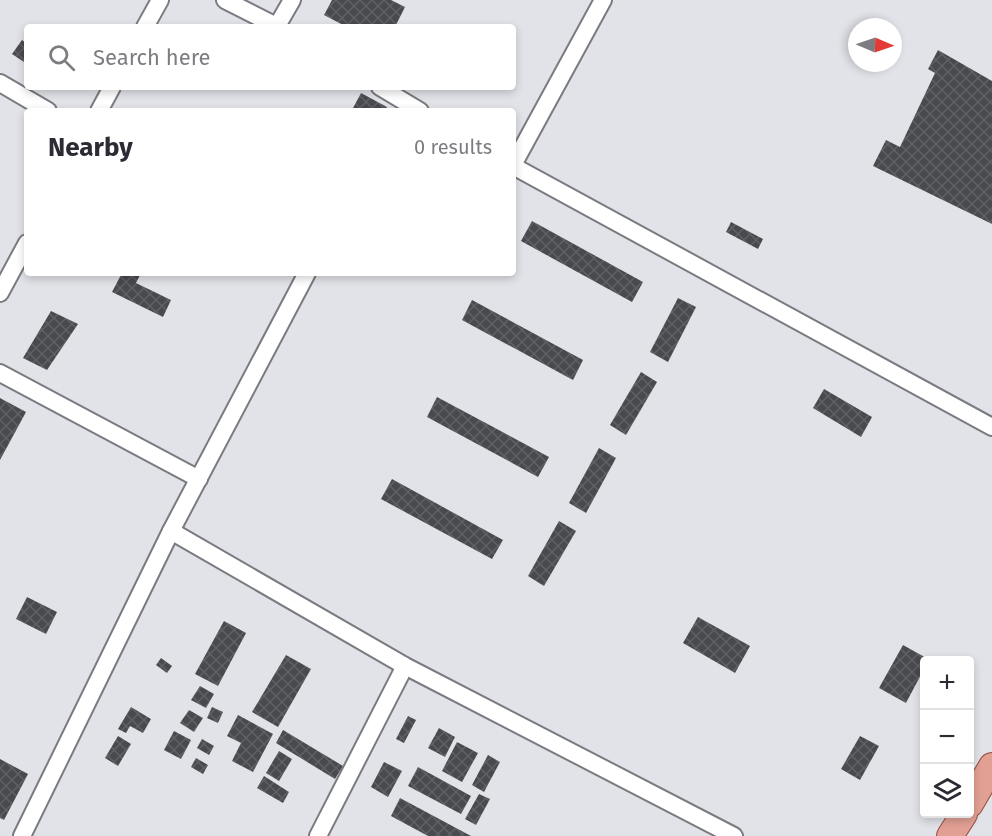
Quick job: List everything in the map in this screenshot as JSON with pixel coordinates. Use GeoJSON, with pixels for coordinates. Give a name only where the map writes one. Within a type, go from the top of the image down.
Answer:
{"type":"FeatureCollection","features":[{"type":"Feature","properties":{"kind":"main road"},"geometry":{"type":"LineString","coordinates":[[974,796],[992,766]]}},
{"type":"Feature","properties":{"kind":"main road"},"geometry":{"type":"LineString","coordinates":[[950,836],[961,818]]}},
{"type":"Feature","properties":{"kind":"street"},"geometry":{"type":"LineString","coordinates":[[147,24],[160,0]]}},
{"type":"Feature","properties":{"kind":"street"},"geometry":{"type":"LineString","coordinates":[[225,0],[272,24]]}},
{"type":"Feature","properties":{"kind":"street"},"geometry":{"type":"LineString","coordinates":[[280,24],[292,0]]}},
{"type":"Feature","properties":{"kind":"street"},"geometry":{"type":"LineString","coordinates":[[516,160],[603,0]]}},
{"type":"Feature","properties":{"kind":"street"},"geometry":{"type":"LineString","coordinates":[[0,83],[43,108]]}},
{"type":"Feature","properties":{"kind":"street"},"geometry":{"type":"LineString","coordinates":[[101,108],[110,90]]}},
{"type":"Feature","properties":{"kind":"street"},"geometry":{"type":"LineString","coordinates":[[385,90],[415,108]]}},
{"type":"Feature","properties":{"kind":"street"},"geometry":{"type":"LineString","coordinates":[[516,168],[992,427]]}},
{"type":"Feature","properties":{"kind":"street"},"geometry":{"type":"LineString","coordinates":[[0,293],[24,249]]}},
{"type":"Feature","properties":{"kind":"street"},"geometry":{"type":"LineString","coordinates":[[22,836],[171,531],[305,276]]}},
{"type":"Feature","properties":{"kind":"street"},"geometry":{"type":"LineString","coordinates":[[0,373],[198,479]]}},
{"type":"Feature","properties":{"kind":"street"},"geometry":{"type":"LineString","coordinates":[[171,531],[405,666],[734,836]]}},
{"type":"Feature","properties":{"kind":"street"},"geometry":{"type":"LineString","coordinates":[[318,836],[405,666]]}},
{"type":"Feature","properties":{"kind":"building"},"geometry":{"type":"Polygon","coordinates":[[[332,0],[391,0],[405,7],[396,24],[341,24],[324,15],[332,0]]]}},
{"type":"Feature","properties":{"kind":"building"},"geometry":{"type":"Polygon","coordinates":[[[22,40],[24,42],[24,62],[12,54],[22,40]]]}},
{"type":"Feature","properties":{"kind":"building"},"geometry":{"type":"Polygon","coordinates":[[[938,50],[992,81],[992,224],[873,166],[886,140],[900,147],[935,73],[928,69],[938,50]]]}},
{"type":"Feature","properties":{"kind":"building"},"geometry":{"type":"Polygon","coordinates":[[[361,93],[387,107],[386,108],[353,108],[361,93]]]}},
{"type":"Feature","properties":{"kind":"building"},"geometry":{"type":"Polygon","coordinates":[[[532,221],[643,282],[632,302],[521,241],[532,221]]]}},
{"type":"Feature","properties":{"kind":"building"},"geometry":{"type":"Polygon","coordinates":[[[731,222],[763,239],[758,249],[726,232],[731,222]]]}},
{"type":"Feature","properties":{"kind":"building"},"geometry":{"type":"Polygon","coordinates":[[[120,276],[140,276],[136,283],[171,300],[163,317],[112,292],[120,276]]]}},
{"type":"Feature","properties":{"kind":"building"},"geometry":{"type":"Polygon","coordinates":[[[678,298],[696,307],[668,362],[650,352],[678,298]]]}},
{"type":"Feature","properties":{"kind":"building"},"geometry":{"type":"Polygon","coordinates":[[[472,300],[583,360],[573,380],[462,320],[472,300]]]}},
{"type":"Feature","properties":{"kind":"building"},"geometry":{"type":"Polygon","coordinates":[[[51,311],[78,324],[47,370],[23,358],[51,311]]]}},
{"type":"Feature","properties":{"kind":"building"},"geometry":{"type":"Polygon","coordinates":[[[641,372],[657,382],[626,435],[610,425],[641,372]]]}},
{"type":"Feature","properties":{"kind":"building"},"geometry":{"type":"Polygon","coordinates":[[[824,389],[872,417],[861,437],[813,408],[824,389]]]}},
{"type":"Feature","properties":{"kind":"building"},"geometry":{"type":"Polygon","coordinates":[[[437,397],[549,457],[538,477],[427,417],[437,397]]]}},
{"type":"Feature","properties":{"kind":"building"},"geometry":{"type":"Polygon","coordinates":[[[0,398],[26,412],[0,460],[0,398]]]}},
{"type":"Feature","properties":{"kind":"building"},"geometry":{"type":"Polygon","coordinates":[[[599,448],[616,458],[586,513],[569,503],[599,448]]]}},
{"type":"Feature","properties":{"kind":"building"},"geometry":{"type":"Polygon","coordinates":[[[392,479],[503,540],[492,559],[381,499],[392,479]]]}},
{"type":"Feature","properties":{"kind":"building"},"geometry":{"type":"Polygon","coordinates":[[[559,521],[576,531],[544,586],[528,576],[559,521]]]}},
{"type":"Feature","properties":{"kind":"building"},"geometry":{"type":"Polygon","coordinates":[[[27,597],[57,612],[46,634],[16,619],[27,597]]]}},
{"type":"Feature","properties":{"kind":"building"},"geometry":{"type":"Polygon","coordinates":[[[698,617],[750,646],[735,673],[683,643],[698,617]]]}},
{"type":"Feature","properties":{"kind":"building"},"geometry":{"type":"Polygon","coordinates":[[[224,621],[246,633],[218,686],[195,674],[224,621]]]}},
{"type":"Feature","properties":{"kind":"building"},"geometry":{"type":"Polygon","coordinates":[[[903,645],[923,656],[920,656],[920,677],[906,703],[879,688],[903,645]]]}},
{"type":"Feature","properties":{"kind":"building"},"geometry":{"type":"Polygon","coordinates":[[[286,655],[311,669],[278,727],[252,712],[286,655]]]}},
{"type":"Feature","properties":{"kind":"building"},"geometry":{"type":"Polygon","coordinates":[[[161,658],[172,666],[167,673],[156,665],[161,658]]]}},
{"type":"Feature","properties":{"kind":"building"},"geometry":{"type":"Polygon","coordinates":[[[200,686],[214,694],[206,708],[191,700],[200,686]]]}},
{"type":"Feature","properties":{"kind":"building"},"geometry":{"type":"Polygon","coordinates":[[[131,707],[151,719],[143,733],[130,726],[126,733],[118,729],[131,707]]]}},
{"type":"Feature","properties":{"kind":"building"},"geometry":{"type":"Polygon","coordinates":[[[212,707],[223,712],[218,723],[207,718],[212,707]]]}},
{"type":"Feature","properties":{"kind":"building"},"geometry":{"type":"Polygon","coordinates":[[[189,710],[203,718],[194,732],[180,723],[189,710]]]}},
{"type":"Feature","properties":{"kind":"building"},"geometry":{"type":"Polygon","coordinates":[[[238,715],[273,734],[253,772],[232,761],[241,743],[227,736],[238,715]]]}},
{"type":"Feature","properties":{"kind":"building"},"geometry":{"type":"Polygon","coordinates":[[[408,716],[416,720],[404,743],[396,739],[408,716]]]}},
{"type":"Feature","properties":{"kind":"building"},"geometry":{"type":"Polygon","coordinates":[[[439,728],[455,737],[445,757],[428,748],[439,728]]]}},
{"type":"Feature","properties":{"kind":"building"},"geometry":{"type":"Polygon","coordinates":[[[283,730],[343,766],[335,779],[276,743],[283,730]]]}},
{"type":"Feature","properties":{"kind":"building"},"geometry":{"type":"Polygon","coordinates":[[[174,731],[191,740],[181,759],[164,750],[174,731]]]}},
{"type":"Feature","properties":{"kind":"building"},"geometry":{"type":"Polygon","coordinates":[[[118,736],[131,744],[118,766],[105,758],[118,736]]]}},
{"type":"Feature","properties":{"kind":"building"},"geometry":{"type":"Polygon","coordinates":[[[860,736],[879,746],[860,780],[841,769],[860,736]]]}},
{"type":"Feature","properties":{"kind":"building"},"geometry":{"type":"Polygon","coordinates":[[[202,739],[214,746],[209,755],[197,748],[202,739]]]}},
{"type":"Feature","properties":{"kind":"building"},"geometry":{"type":"Polygon","coordinates":[[[457,742],[478,753],[462,782],[442,771],[457,742]]]}},
{"type":"Feature","properties":{"kind":"building"},"geometry":{"type":"Polygon","coordinates":[[[279,751],[292,759],[279,781],[266,773],[279,751]]]}},
{"type":"Feature","properties":{"kind":"building"},"geometry":{"type":"Polygon","coordinates":[[[488,755],[500,762],[484,792],[472,785],[488,755]]]}},
{"type":"Feature","properties":{"kind":"building"},"geometry":{"type":"Polygon","coordinates":[[[196,758],[208,765],[203,774],[191,767],[196,758]]]}},
{"type":"Feature","properties":{"kind":"building"},"geometry":{"type":"Polygon","coordinates":[[[0,759],[28,774],[4,820],[0,818],[0,759]]]}},
{"type":"Feature","properties":{"kind":"building"},"geometry":{"type":"Polygon","coordinates":[[[384,762],[402,771],[388,797],[371,787],[384,762]]]}},
{"type":"Feature","properties":{"kind":"building"},"geometry":{"type":"Polygon","coordinates":[[[418,767],[471,796],[461,814],[408,786],[418,767]]]}},
{"type":"Feature","properties":{"kind":"building"},"geometry":{"type":"Polygon","coordinates":[[[264,776],[289,792],[283,803],[257,788],[264,776]]]}},
{"type":"Feature","properties":{"kind":"building"},"geometry":{"type":"Polygon","coordinates":[[[479,794],[490,799],[476,825],[465,819],[479,794]]]}},
{"type":"Feature","properties":{"kind":"building"},"geometry":{"type":"Polygon","coordinates":[[[400,798],[471,836],[428,836],[391,816],[400,798]]]}}]}
